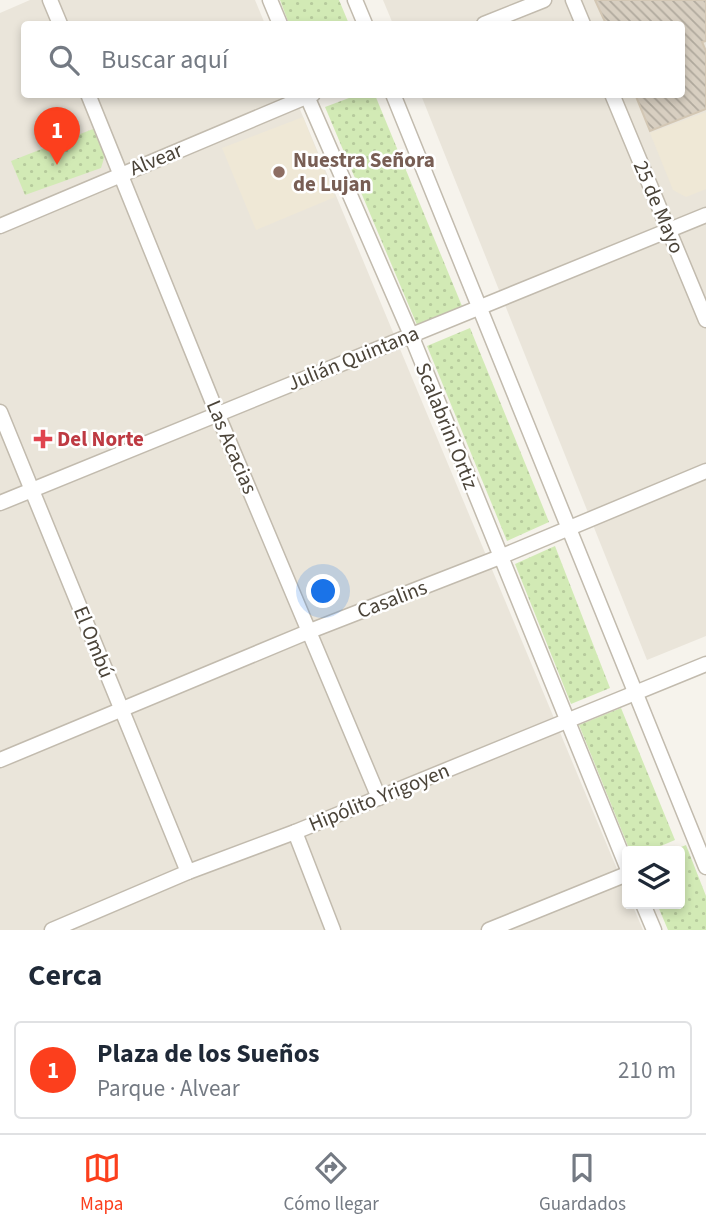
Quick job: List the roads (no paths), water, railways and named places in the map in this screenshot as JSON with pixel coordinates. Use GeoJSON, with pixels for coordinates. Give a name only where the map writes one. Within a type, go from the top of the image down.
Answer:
{"type":"FeatureCollection","features":[{"type":"Feature","properties":{"kind":"street"},"geometry":{"type":"LineString","coordinates":[[50,0],[59,21]]}},
{"type":"Feature","properties":{"kind":"street"},"geometry":{"type":"LineString","coordinates":[[270,0],[279,21]]}},
{"type":"Feature","properties":{"kind":"street"},"geometry":{"type":"LineString","coordinates":[[355,0],[364,21]]}},
{"type":"Feature","properties":{"kind":"street"},"geometry":{"type":"LineString","coordinates":[[492,21],[544,0]]}},
{"type":"Feature","properties":{"kind":"street"},"geometry":{"type":"LineString","coordinates":[[573,0],[582,21]]}},
{"type":"Feature","properties":{"kind":"street","name":"Las Acacias"},"geometry":{"type":"LineString","coordinates":[[90,98],[217,413],[379,798]]}},
{"type":"Feature","properties":{"kind":"street","name":"Alvear"},"geometry":{"type":"LineString","coordinates":[[0,226],[302,98]]}},
{"type":"Feature","properties":{"kind":"street","name":"Scalabrini Ortiz"},"geometry":{"type":"LineString","coordinates":[[310,98],[411,335],[622,855]]}},
{"type":"Feature","properties":{"kind":"street"},"geometry":{"type":"LineString","coordinates":[[395,98],[706,867]]}},
{"type":"Feature","properties":{"kind":"street","name":"25 de Mayo"},"geometry":{"type":"LineString","coordinates":[[614,98],[706,320]]}},
{"type":"Feature","properties":{"kind":"street","name":"Julián Quintana"},"geometry":{"type":"LineString","coordinates":[[0,503],[706,215]]}},
{"type":"Feature","properties":{"kind":"street","name":"El Ombú"},"geometry":{"type":"LineString","coordinates":[[0,412],[188,872]]}},
{"type":"Feature","properties":{"kind":"street","name":"Casalins"},"geometry":{"type":"LineString","coordinates":[[0,760],[706,471]]}},
{"type":"Feature","properties":{"kind":"street","name":"Hipólito Yrigoyen"},"geometry":{"type":"LineString","coordinates":[[52,930],[188,872],[295,832],[706,664]]}},
{"type":"Feature","properties":{"kind":"street"},"geometry":{"type":"LineString","coordinates":[[692,831],[706,825]]}},
{"type":"Feature","properties":{"kind":"street"},"geometry":{"type":"LineString","coordinates":[[295,832],[333,930]]}},
{"type":"Feature","properties":{"kind":"street"},"geometry":{"type":"LineString","coordinates":[[489,930],[622,876]]}},
{"type":"Feature","properties":{"kind":"street"},"geometry":{"type":"LineString","coordinates":[[645,909],[654,930]]}},
{"type":"Feature","properties":{"kind":"place","name":"Plaza de los Sueños"},"geometry":{"type":"Point","coordinates":[57,165]}},
{"type":"Feature","properties":{"kind":"place","name":"Nuestra Señora de Lujan"},"geometry":{"type":"Point","coordinates":[279,172]}},
{"type":"Feature","properties":{"kind":"place","name":"Del Norte"},"geometry":{"type":"Point","coordinates":[43,439]}}]}
